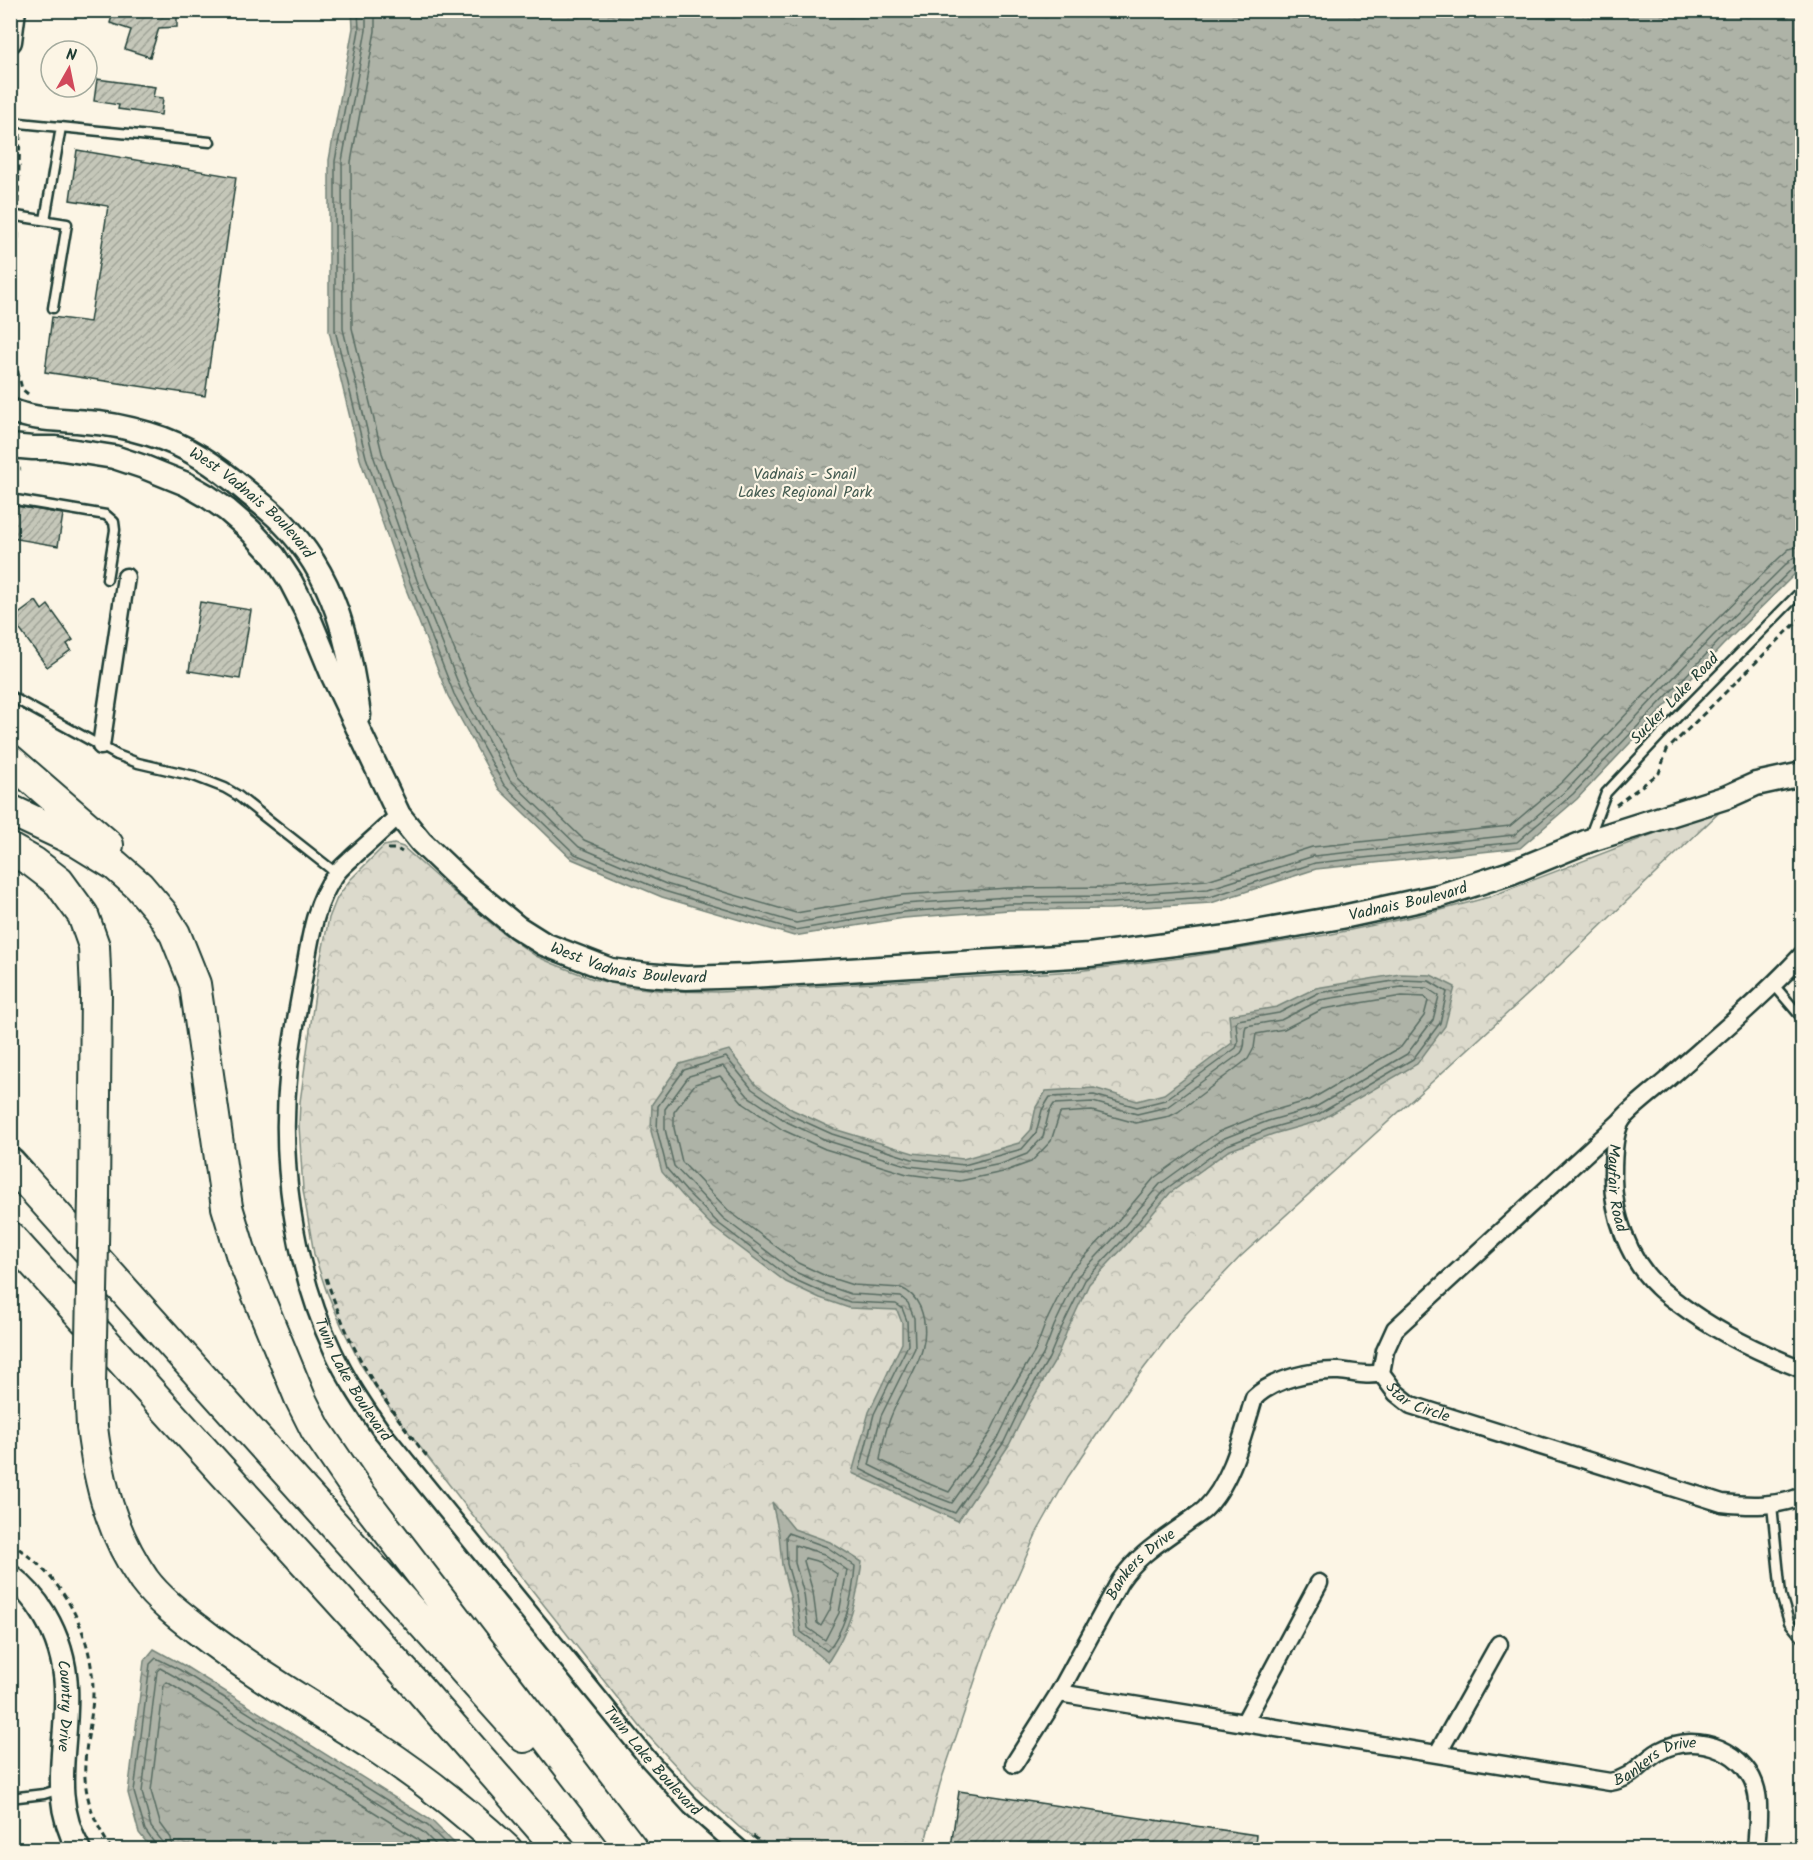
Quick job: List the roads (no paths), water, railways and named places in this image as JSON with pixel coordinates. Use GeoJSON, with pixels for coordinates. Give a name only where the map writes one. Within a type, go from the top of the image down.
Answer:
{"type":"FeatureCollection","features":[{"type":"Feature","properties":{"kind":"highway"},"geometry":{"type":"LineString","coordinates":[[10,760],[52,795],[141,877],[156,893],[170,915],[195,984],[227,1207],[242,1257],[300,1398],[316,1430],[359,1493],[633,1850]]}},
{"type":"Feature","properties":{"kind":"highway"},"geometry":{"type":"LineString","coordinates":[[10,810],[76,841],[115,865],[139,886],[176,934]]}},
{"type":"Feature","properties":{"kind":"highway"},"geometry":{"type":"LineString","coordinates":[[10,849],[33,862],[59,882],[83,915],[94,946],[96,993],[90,1385],[92,1427],[103,1492],[125,1550],[146,1582],[176,1612],[214,1643],[289,1695],[380,1750],[436,1789],[507,1850]]}},
{"type":"Feature","properties":{"kind":"highway"},"geometry":{"type":"LineString","coordinates":[[10,1163],[624,1850]]}},
{"type":"Feature","properties":{"kind":"highway"},"geometry":{"type":"LineString","coordinates":[[10,1237],[416,1685],[560,1850]]}},
{"type":"Feature","properties":{"kind":"street","name":"West Vadnais Boulevard"},"geometry":{"type":"LineString","coordinates":[[10,410],[36,419],[96,423],[149,434],[196,453],[219,468],[281,521],[324,578],[338,610],[347,642],[362,735]]}},
{"type":"Feature","properties":{"kind":"street","name":"West Vadnais Boulevard"},"geometry":{"type":"LineString","coordinates":[[10,446],[56,448],[114,457],[144,467],[186,484],[207,496],[250,530],[273,556],[291,582],[307,613],[379,777],[399,815],[421,842],[466,885],[517,927],[544,944],[612,970],[686,978],[998,962]]}},
{"type":"Feature","properties":{"kind":"street"},"geometry":{"type":"LineString","coordinates":[[101,746],[126,577]]}},
{"type":"Feature","properties":{"kind":"street","name":"Vadnais Boulevard"},"geometry":{"type":"LineString","coordinates":[[998,962],[1089,955],[1228,937],[1347,916],[1439,896],[1510,873],[1592,831],[1727,797],[1756,784],[1803,774]]}},
{"type":"Feature","properties":{"kind":"street","name":"Twin Lake Boulevard"},"geometry":{"type":"LineString","coordinates":[[399,815],[336,873],[320,904],[310,943],[289,1066],[285,1148],[287,1177],[303,1264],[315,1307],[333,1351],[355,1393],[380,1429],[649,1760],[691,1806],[741,1850]]}},
{"type":"Feature","properties":{"kind":"street","name":"Mayfair Road"},"geometry":{"type":"LineString","coordinates":[[1803,955],[1774,985],[1622,1120],[1613,1157],[1613,1186],[1620,1223],[1639,1264],[1656,1286],[1691,1313],[1739,1341],[1803,1369]]}},
{"type":"Feature","properties":{"kind":"street","name":"Star Circle"},"geometry":{"type":"LineString","coordinates":[[1622,1120],[1395,1329],[1385,1351],[1381,1373],[1396,1393],[1411,1405],[1722,1503],[1747,1506],[1772,1504],[1803,1496]]}},
{"type":"Feature","properties":{"kind":"street","name":"Bankers Drive"},"geometry":{"type":"LineString","coordinates":[[1381,1373],[1370,1376],[1340,1371],[1319,1371],[1297,1376],[1262,1390],[1254,1398],[1234,1459],[1220,1489],[1204,1510],[1131,1565],[1059,1693],[1610,1782],[1622,1780],[1660,1751],[1676,1744],[1693,1742],[1713,1745],[1729,1753],[1741,1764],[1751,1778],[1758,1795],[1756,1850]]}},
{"type":"Feature","properties":{"kind":"street","name":"Country Drive"},"geometry":{"type":"LineString","coordinates":[[10,1576],[22,1585],[38,1604],[53,1629],[63,1659],[66,1688],[61,1789],[64,1813],[79,1850]]}},
{"type":"Feature","properties":{"kind":"street"},"geometry":{"type":"LineString","coordinates":[[1244,1723],[1319,1582]]}},
{"type":"Feature","properties":{"kind":"street"},"geometry":{"type":"LineString","coordinates":[[1438,1754],[1499,1644]]}},
{"type":"Feature","properties":{"kind":"street"},"geometry":{"type":"LineString","coordinates":[[1014,1764],[1059,1693]]}},
{"type":"Feature","properties":{"kind":"lane"},"geometry":{"type":"LineString","coordinates":[[10,122],[210,142]]}},
{"type":"Feature","properties":{"kind":"lane"},"geometry":{"type":"LineString","coordinates":[[45,220],[60,127]]}},
{"type":"Feature","properties":{"kind":"lane"},"geometry":{"type":"LineString","coordinates":[[10,215],[67,224],[52,308]]}},
{"type":"Feature","properties":{"kind":"lane"},"geometry":{"type":"LineString","coordinates":[[10,499],[106,515],[114,522],[115,530],[107,579]]}},
{"type":"Feature","properties":{"kind":"lane","name":"Sucker Lake Road"},"geometry":{"type":"LineString","coordinates":[[1592,831],[1606,793],[1682,712],[1803,590]]}},
{"type":"Feature","properties":{"kind":"lane"},"geometry":{"type":"LineString","coordinates":[[10,696],[117,755],[225,788],[336,873]]}},
{"type":"Feature","properties":{"kind":"lane"},"geometry":{"type":"LineString","coordinates":[[1774,985],[1803,1018]]}},
{"type":"Feature","properties":{"kind":"lane"},"geometry":{"type":"LineString","coordinates":[[1772,1504],[1781,1595],[1790,1622],[1803,1638]]}},
{"type":"Feature","properties":{"kind":"lane"},"geometry":{"type":"LineString","coordinates":[[10,1798],[44,1794],[61,1789]]}},
{"type":"Feature","properties":{"kind":"water","name":"Vadnais - Snail Lakes Regional Park"},"geometry":{"type":"Polygon","coordinates":[[[352,11],[1802,11],[1802,567],[1723,645],[1577,799],[1520,848],[1316,869],[1211,903],[1111,909],[1009,910],[904,918],[794,936],[662,897],[572,859],[499,789],[448,696],[404,584],[360,459],[329,331],[329,160],[353,28],[352,11]]]}},
{"type":"Feature","properties":{"kind":"water"},"geometry":{"type":"Polygon","coordinates":[[[1400,974],[1431,975],[1455,987],[1445,1026],[1417,1064],[1319,1121],[1273,1134],[1228,1151],[1170,1193],[1089,1284],[1055,1361],[1009,1445],[958,1521],[852,1473],[869,1412],[902,1343],[902,1323],[897,1310],[849,1308],[820,1298],[786,1282],[714,1228],[682,1195],[662,1172],[651,1131],[652,1104],[680,1064],[729,1050],[756,1085],[793,1110],[834,1129],[913,1153],[963,1159],[1019,1143],[1031,1130],[1036,1107],[1046,1091],[1094,1088],[1137,1101],[1164,1094],[1232,1043],[1229,1015],[1277,1007],[1316,988],[1400,974]]]}},
{"type":"Feature","properties":{"kind":"water"},"geometry":{"type":"Polygon","coordinates":[[[772,1502],[794,1529],[830,1542],[862,1562],[847,1626],[828,1662],[796,1636],[772,1502]]]}},
{"type":"Feature","properties":{"kind":"water"},"geometry":{"type":"Polygon","coordinates":[[[154,1649],[432,1821],[460,1849],[152,1849],[139,1833],[128,1793],[144,1661],[154,1649]]]}}]}
